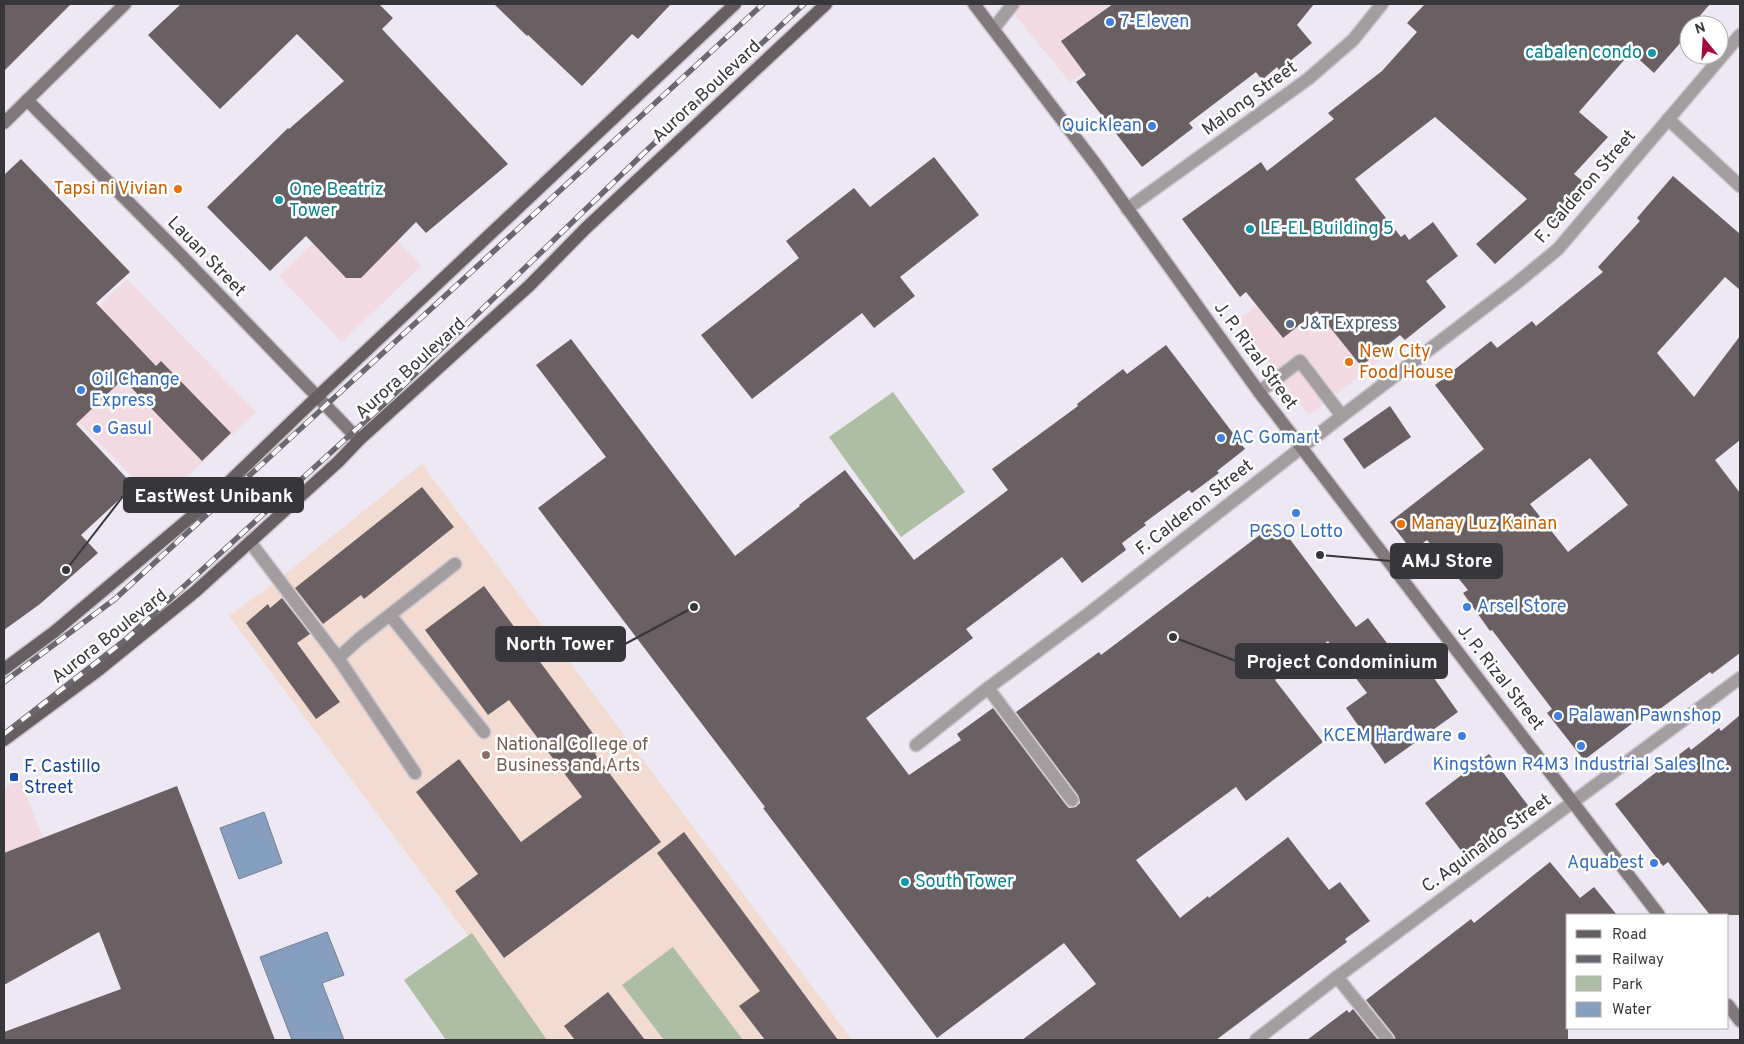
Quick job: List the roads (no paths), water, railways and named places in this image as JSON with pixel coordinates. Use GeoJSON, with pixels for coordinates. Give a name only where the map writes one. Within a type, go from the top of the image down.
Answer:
{"type":"FeatureCollection","features":[{"type":"Feature","properties":{"kind":"main road"},"geometry":{"type":"LineString","coordinates":[[4,669],[54,632],[203,507],[318,396],[735,4]]}},
{"type":"Feature","properties":{"kind":"main road","name":"Aurora Boulevard"},"geometry":{"type":"LineString","coordinates":[[4,740],[96,672],[166,616],[250,542],[528,286],[586,228],[826,4]]}},
{"type":"Feature","properties":{"kind":"street"},"geometry":{"type":"LineString","coordinates":[[4,123],[125,4]]}},
{"type":"Feature","properties":{"kind":"street","name":"J. P. Rizal Street"},"geometry":{"type":"LineString","coordinates":[[974,4],[1097,166],[1259,392],[1658,914]]}},
{"type":"Feature","properties":{"kind":"street"},"geometry":{"type":"LineString","coordinates":[[994,28],[1013,4]]}},
{"type":"Feature","properties":{"kind":"street","name":"Malong Street"},"geometry":{"type":"LineString","coordinates":[[1128,209],[1308,80],[1353,40],[1382,4]]}},
{"type":"Feature","properties":{"kind":"street","name":"F. Calderon Street"},"geometry":{"type":"LineString","coordinates":[[916,745],[1518,282],[1558,249],[1740,35]]}},
{"type":"Feature","properties":{"kind":"street","name":"Lauan Street"},"geometry":{"type":"LineString","coordinates":[[27,100],[359,440]]}},
{"type":"Feature","properties":{"kind":"street"},"geometry":{"type":"LineString","coordinates":[[1668,119],[1740,186]]}},
{"type":"Feature","properties":{"kind":"street"},"geometry":{"type":"LineString","coordinates":[[1259,392],[1300,361],[1342,416]]}},
{"type":"Feature","properties":{"kind":"street"},"geometry":{"type":"LineString","coordinates":[[250,542],[338,658],[415,773]]}},
{"type":"Feature","properties":{"kind":"street"},"geometry":{"type":"LineString","coordinates":[[338,658],[455,564]]}},
{"type":"Feature","properties":{"kind":"street"},"geometry":{"type":"LineString","coordinates":[[390,615],[484,732]]}},
{"type":"Feature","properties":{"kind":"street","name":"C. Aguinaldo Street"},"geometry":{"type":"LineString","coordinates":[[1256,1040],[1336,977],[1740,678]]}},
{"type":"Feature","properties":{"kind":"street"},"geometry":{"type":"LineString","coordinates":[[988,688],[1072,800]]}},
{"type":"Feature","properties":{"kind":"street"},"geometry":{"type":"LineString","coordinates":[[1336,977],[1388,1040]]}},
{"type":"Feature","properties":{"kind":"street"},"geometry":{"type":"LineString","coordinates":[[1729,1006],[1740,1022]]}},
{"type":"Feature","properties":{"kind":"water"},"geometry":{"type":"Polygon","coordinates":[[[264,812],[282,863],[239,879],[220,828],[264,812]]]}},
{"type":"Feature","properties":{"kind":"water"},"geometry":{"type":"Polygon","coordinates":[[[327,932],[344,975],[322,983],[344,1040],[292,1040],[260,957],[327,932]]]}},
{"type":"Feature","properties":{"kind":"railway"},"geometry":{"type":"LineString","coordinates":[[4,682],[115,599],[763,4]]}},
{"type":"Feature","properties":{"kind":"railway"},"geometry":{"type":"LineString","coordinates":[[4,734],[124,641],[384,404],[647,150],[804,4]]}},
{"type":"Feature","properties":{"kind":"place","name":"7-Eleven"},"geometry":{"type":"Point","coordinates":[1110,22]}},
{"type":"Feature","properties":{"kind":"place","name":"cabalen condo"},"geometry":{"type":"Point","coordinates":[1652,53]}},
{"type":"Feature","properties":{"kind":"place","name":"Quicklean"},"geometry":{"type":"Point","coordinates":[1152,126]}},
{"type":"Feature","properties":{"kind":"place","name":"Tapsi ni Vivian"},"geometry":{"type":"Point","coordinates":[178,189]}},
{"type":"Feature","properties":{"kind":"place","name":"One Beatriz Tower"},"geometry":{"type":"Point","coordinates":[279,200]}},
{"type":"Feature","properties":{"kind":"place","name":"LE-EL Building 5"},"geometry":{"type":"Point","coordinates":[1250,229]}},
{"type":"Feature","properties":{"kind":"place","name":"J&T Express"},"geometry":{"type":"Point","coordinates":[1290,324]}},
{"type":"Feature","properties":{"kind":"place","name":"New City Food House"},"geometry":{"type":"Point","coordinates":[1349,362]}},
{"type":"Feature","properties":{"kind":"place","name":"Oil Change Express"},"geometry":{"type":"Point","coordinates":[81,390]}},
{"type":"Feature","properties":{"kind":"place","name":"Gasul"},"geometry":{"type":"Point","coordinates":[97,429]}},
{"type":"Feature","properties":{"kind":"place","name":"AC Gomart"},"geometry":{"type":"Point","coordinates":[1221,438]}},
{"type":"Feature","properties":{"kind":"place","name":"PCSO Lotto"},"geometry":{"type":"Point","coordinates":[1296,513]}},
{"type":"Feature","properties":{"kind":"place","name":"Manay Luz Kainan"},"geometry":{"type":"Point","coordinates":[1401,524]}},
{"type":"Feature","properties":{"kind":"place","name":"AMJ Store"},"geometry":{"type":"Point","coordinates":[1320,555]}},
{"type":"Feature","properties":{"kind":"place","name":"EastWest Unibank"},"geometry":{"type":"Point","coordinates":[66,570]}},
{"type":"Feature","properties":{"kind":"place","name":"North Tower"},"geometry":{"type":"Point","coordinates":[694,607]}},
{"type":"Feature","properties":{"kind":"place","name":"Arsel Store"},"geometry":{"type":"Point","coordinates":[1467,607]}},
{"type":"Feature","properties":{"kind":"place","name":"Project Condominium"},"geometry":{"type":"Point","coordinates":[1173,637]}},
{"type":"Feature","properties":{"kind":"place","name":"Palawan Pawnshop"},"geometry":{"type":"Point","coordinates":[1558,716]}},
{"type":"Feature","properties":{"kind":"place","name":"KCEM Hardware"},"geometry":{"type":"Point","coordinates":[1462,736]}},
{"type":"Feature","properties":{"kind":"place","name":"Kingstown R4M3 Industrial Sales Inc."},"geometry":{"type":"Point","coordinates":[1581,746]}},
{"type":"Feature","properties":{"kind":"place","name":"National College of Business and Arts"},"geometry":{"type":"Point","coordinates":[486,755]}},
{"type":"Feature","properties":{"kind":"place","name":"F. Castillo Street"},"geometry":{"type":"Point","coordinates":[14,777]}},
{"type":"Feature","properties":{"kind":"place","name":"Aquabest"},"geometry":{"type":"Point","coordinates":[1654,863]}},
{"type":"Feature","properties":{"kind":"place","name":"South Tower"},"geometry":{"type":"Point","coordinates":[905,882]}}]}
